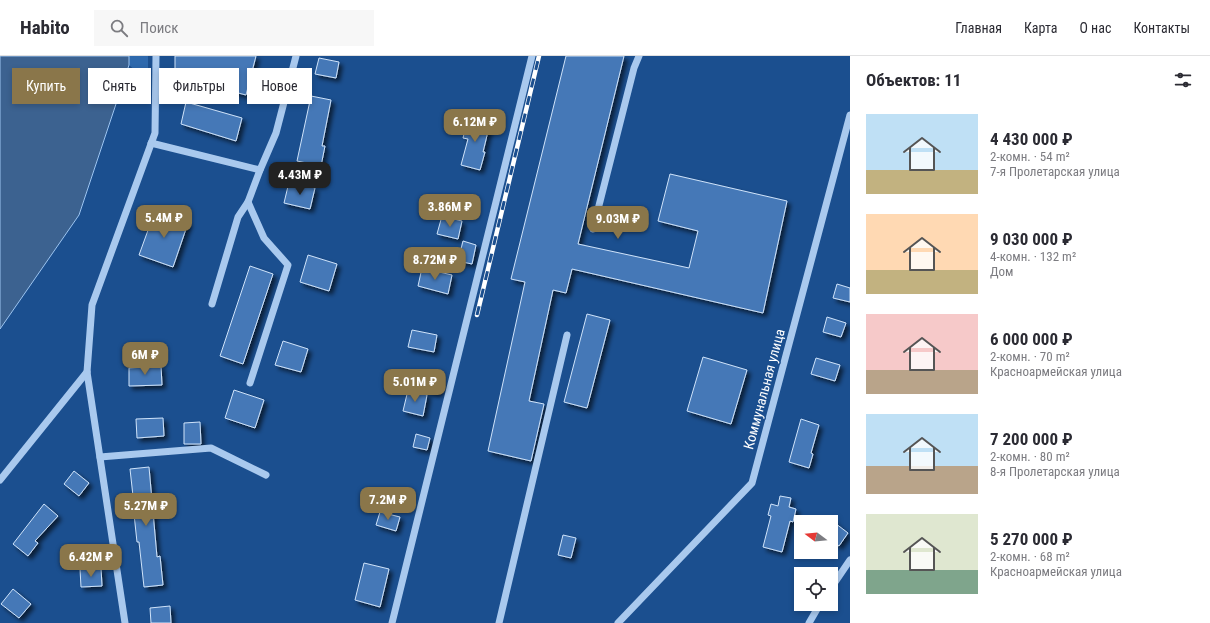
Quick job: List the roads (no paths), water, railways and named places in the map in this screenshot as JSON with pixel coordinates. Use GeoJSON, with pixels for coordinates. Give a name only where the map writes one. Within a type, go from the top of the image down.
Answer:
{"type":"FeatureCollection","features":[{"type":"Feature","properties":{"kind":"street"},"geometry":{"type":"LineString","coordinates":[[125,623],[87,372],[92,305],[155,133],[156,56]]}},
{"type":"Feature","properties":{"kind":"street"},"geometry":{"type":"LineString","coordinates":[[212,304],[238,217],[248,202],[276,134],[296,56]]}},
{"type":"Feature","properties":{"kind":"street"},"geometry":{"type":"LineString","coordinates":[[392,623],[532,56]]}},
{"type":"Feature","properties":{"kind":"street"},"geometry":{"type":"LineString","coordinates":[[593,229],[634,68],[639,56]]}},
{"type":"Feature","properties":{"kind":"street","name":"Коммунальная улица"},"geometry":{"type":"LineString","coordinates":[[618,623],[752,483],[850,115]]}},
{"type":"Feature","properties":{"kind":"street"},"geometry":{"type":"LineString","coordinates":[[151,143],[260,170]]}},
{"type":"Feature","properties":{"kind":"street"},"geometry":{"type":"LineString","coordinates":[[248,202],[264,238],[288,265],[250,383]]}},
{"type":"Feature","properties":{"kind":"street"},"geometry":{"type":"LineString","coordinates":[[499,623],[567,335]]}},
{"type":"Feature","properties":{"kind":"street"},"geometry":{"type":"LineString","coordinates":[[0,480],[87,372]]}},
{"type":"Feature","properties":{"kind":"street"},"geometry":{"type":"LineString","coordinates":[[100,457],[211,448],[266,475]]}},
{"type":"Feature","properties":{"kind":"street"},"geometry":{"type":"LineString","coordinates":[[838,578],[850,560]]}},
{"type":"Feature","properties":{"kind":"street"},"geometry":{"type":"LineString","coordinates":[[809,623],[816,611]]}},
{"type":"Feature","properties":{"kind":"railway"},"geometry":{"type":"LineString","coordinates":[[477,315],[539,56]]}}]}
